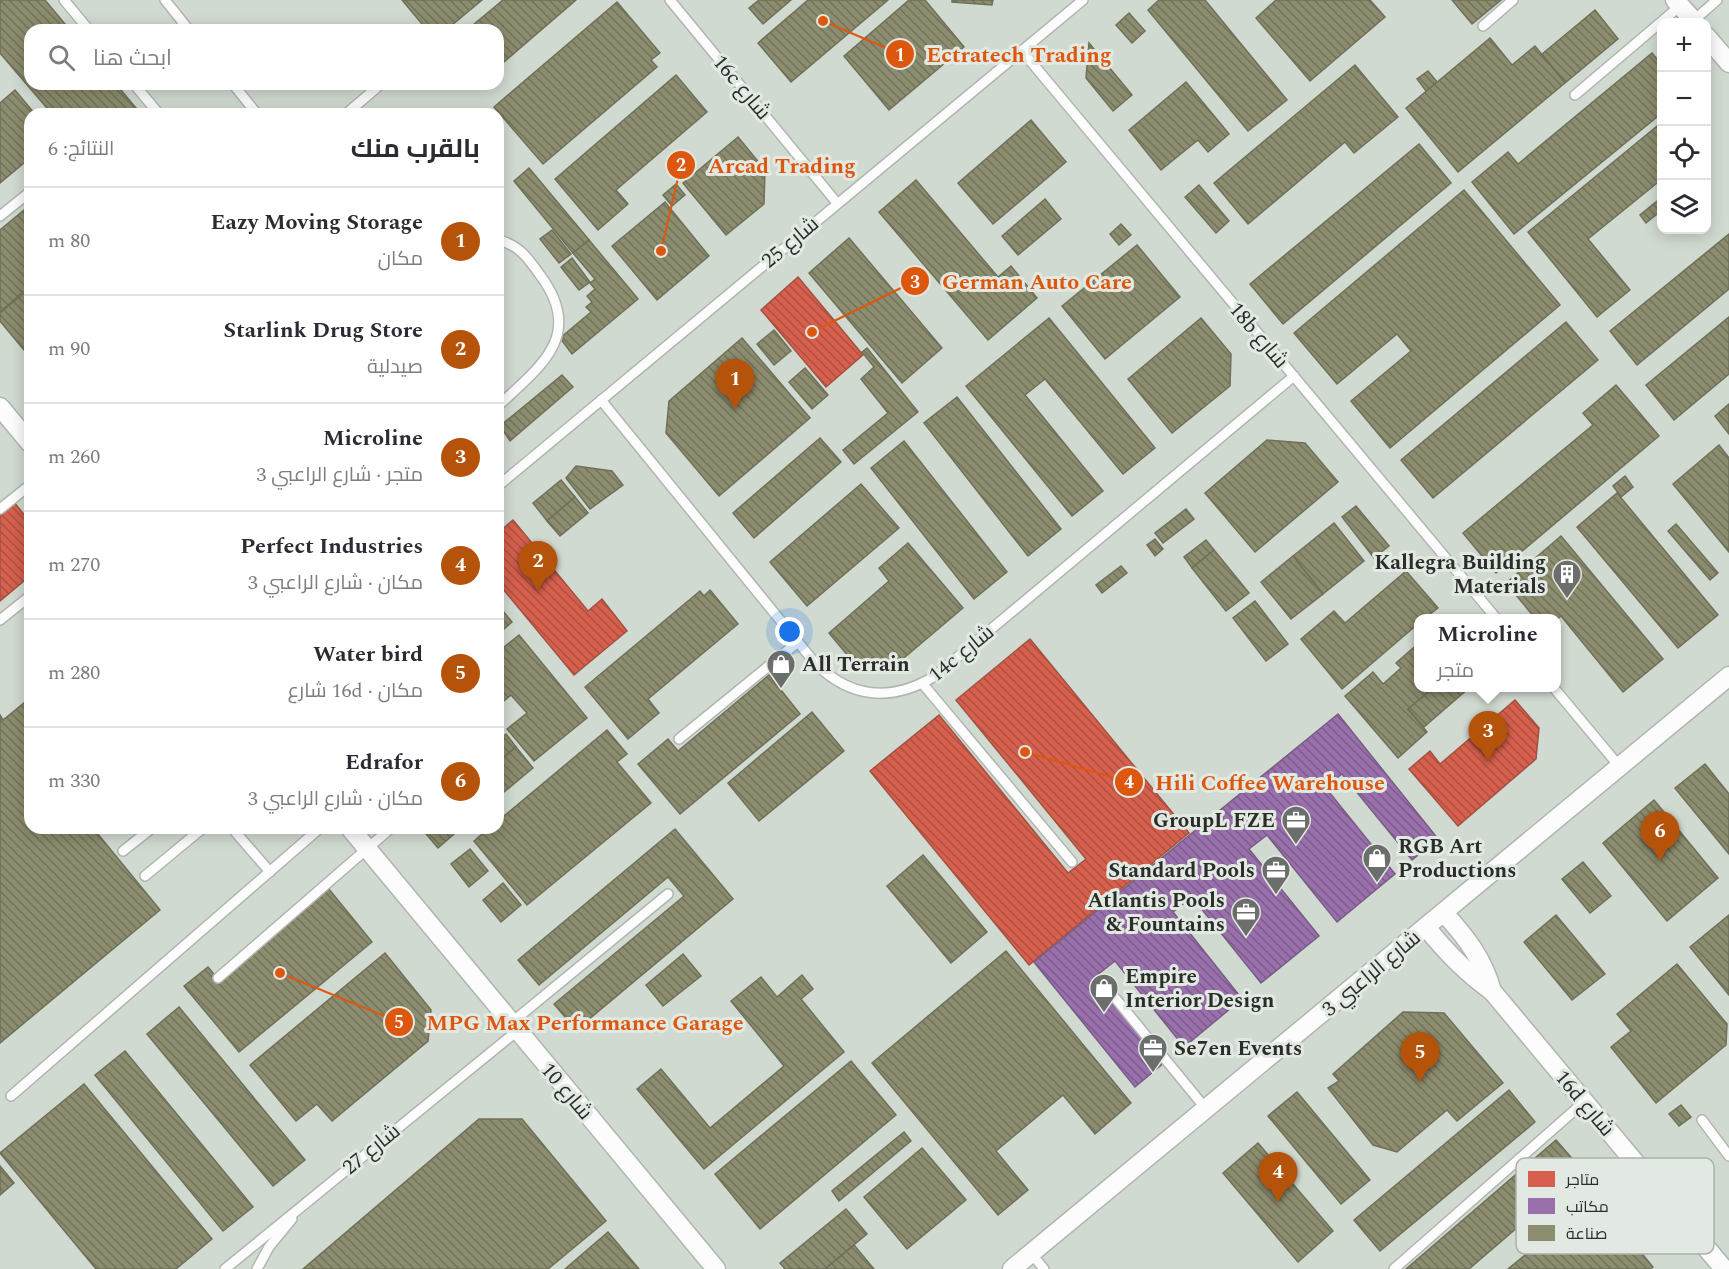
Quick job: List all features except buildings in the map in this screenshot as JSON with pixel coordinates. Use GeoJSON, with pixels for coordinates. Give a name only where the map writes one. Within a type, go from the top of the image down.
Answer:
{"type":"FeatureCollection","features":[{"type":"Feature","properties":{"kind":"street"},"geometry":{"type":"LineString","coordinates":[[1678,3],[1691,18]]}},
{"type":"Feature","properties":{"kind":"street"},"geometry":{"type":"LineString","coordinates":[[1711,41],[1729,63]]}},
{"type":"Feature","properties":{"kind":"street"},"geometry":{"type":"LineString","coordinates":[[0,407],[24,436]]}},
{"type":"Feature","properties":{"kind":"street","name":"شارع الراعبي 3"},"geometry":{"type":"LineString","coordinates":[[1012,1269],[1729,676]]}},
{"type":"Feature","properties":{"kind":"street","name":"شارع 10"},"geometry":{"type":"LineString","coordinates":[[355,834],[716,1269]]}},
{"type":"Feature","properties":{"kind":"street","name":"16d شارع"},"geometry":{"type":"LineString","coordinates":[[1444,912],[1477,954],[1489,978],[1492,991]]}},
{"type":"Feature","properties":{"kind":"street","name":"16d شارع"},"geometry":{"type":"LineString","coordinates":[[1426,927],[1455,962],[1492,991],[1631,1158]]}},
{"type":"Feature","properties":{"kind":"street","name":"16d شارع"},"geometry":{"type":"LineString","coordinates":[[1711,1254],[1724,1269]]}},
{"type":"Feature","properties":{"kind":"lane"},"geometry":{"type":"LineString","coordinates":[[64,0],[84,24]]}},
{"type":"Feature","properties":{"kind":"lane"},"geometry":{"type":"LineString","coordinates":[[165,0],[184,24]]}},
{"type":"Feature","properties":{"kind":"lane","name":"16c شارع"},"geometry":{"type":"LineString","coordinates":[[670,0],[837,203]]}},
{"type":"Feature","properties":{"kind":"lane","name":"شارع 25"},"geometry":{"type":"LineString","coordinates":[[504,481],[1083,0]]}},
{"type":"Feature","properties":{"kind":"lane"},"geometry":{"type":"LineString","coordinates":[[1483,26],[1513,0]]}},
{"type":"Feature","properties":{"kind":"lane"},"geometry":{"type":"LineString","coordinates":[[1698,18],[1717,0]]}},
{"type":"Feature","properties":{"kind":"lane"},"geometry":{"type":"LineString","coordinates":[[1575,95],[1678,3]]}},
{"type":"Feature","properties":{"kind":"lane","name":"18b شارع"},"geometry":{"type":"LineString","coordinates":[[1022,51],[1493,614]]}},
{"type":"Feature","properties":{"kind":"lane"},"geometry":{"type":"LineString","coordinates":[[139,90],[154,108]]}},
{"type":"Feature","properties":{"kind":"lane"},"geometry":{"type":"LineString","coordinates":[[237,90],[252,108]]}},
{"type":"Feature","properties":{"kind":"lane"},"geometry":{"type":"LineString","coordinates":[[353,108],[374,90]]}},
{"type":"Feature","properties":{"kind":"lane"},"geometry":{"type":"LineString","coordinates":[[0,216],[24,197]]}},
{"type":"Feature","properties":{"kind":"lane"},"geometry":{"type":"LineString","coordinates":[[504,242],[528,257],[552,291],[559,316],[555,343],[549,355],[532,375],[504,401]]}},
{"type":"Feature","properties":{"kind":"lane","name":"14c شارع"},"geometry":{"type":"LineString","coordinates":[[601,400],[825,674],[851,688],[865,692],[887,693],[909,689],[935,676],[1294,376]]}},
{"type":"Feature","properties":{"kind":"lane"},"geometry":{"type":"LineString","coordinates":[[0,509],[24,490]]}},
{"type":"Feature","properties":{"kind":"lane"},"geometry":{"type":"LineString","coordinates":[[0,620],[24,601]]}},
{"type":"Feature","properties":{"kind":"lane"},"geometry":{"type":"LineString","coordinates":[[679,739],[798,642]]}},
{"type":"Feature","properties":{"kind":"lane"},"geometry":{"type":"LineString","coordinates":[[922,683],[1072,862]]}},
{"type":"Feature","properties":{"kind":"lane"},"geometry":{"type":"LineString","coordinates":[[1558,692],[1619,766]]}},
{"type":"Feature","properties":{"kind":"lane"},"geometry":{"type":"LineString","coordinates":[[123,851],[144,834]]}},
{"type":"Feature","properties":{"kind":"lane"},"geometry":{"type":"LineString","coordinates":[[145,876],[196,834]]}},
{"type":"Feature","properties":{"kind":"lane"},"geometry":{"type":"LineString","coordinates":[[237,834],[270,872]]}},
{"type":"Feature","properties":{"kind":"lane"},"geometry":{"type":"LineString","coordinates":[[11,1096],[313,834]]}},
{"type":"Feature","properties":{"kind":"lane"},"geometry":{"type":"LineString","coordinates":[[218,978],[384,834]]}},
{"type":"Feature","properties":{"kind":"lane","name":"شارع 27"},"geometry":{"type":"LineString","coordinates":[[225,1269],[514,1027],[668,894]]}},
{"type":"Feature","properties":{"kind":"lane"},"geometry":{"type":"LineString","coordinates":[[1116,999],[1206,1109]]}},
{"type":"Feature","properties":{"kind":"lane"},"geometry":{"type":"LineString","coordinates":[[1520,1158],[1584,1102]]}},
{"type":"Feature","properties":{"kind":"lane"},"geometry":{"type":"LineString","coordinates":[[1702,1120],[1729,1156]]}},
{"type":"Feature","properties":{"kind":"lane"},"geometry":{"type":"LineString","coordinates":[[1394,1269],[1516,1162]]}},
{"type":"Feature","properties":{"kind":"lane"},"geometry":{"type":"LineString","coordinates":[[257,1269],[269,1247],[305,1203]]}},
{"type":"Feature","properties":{"kind":"lane"},"geometry":{"type":"LineString","coordinates":[[1031,1253],[1044,1269]]}},
{"type":"Feature","properties":{"kind":"shaded area"},"geometry":{"type":"Polygon","coordinates":[[[0,0],[1729,0],[1729,1269],[0,1269],[0,0]]]}},
{"type":"Feature","properties":{"kind":"place","name":"Ectratech Trading"},"geometry":{"type":"Point","coordinates":[823,21]}},
{"type":"Feature","properties":{"kind":"place","name":"Arcad Trading"},"geometry":{"type":"Point","coordinates":[661,251]}},
{"type":"Feature","properties":{"kind":"place","name":"German Auto Care"},"geometry":{"type":"Point","coordinates":[812,332]}},
{"type":"Feature","properties":{"kind":"place","name":"Eazy Moving Storage"},"geometry":{"type":"Point","coordinates":[735,409]}},
{"type":"Feature","properties":{"kind":"place","name":"Starlink Drug Store"},"geometry":{"type":"Point","coordinates":[538,591]}},
{"type":"Feature","properties":{"kind":"place","name":"Kallegra Building Materials"},"geometry":{"type":"Point","coordinates":[1567,600]}},
{"type":"Feature","properties":{"kind":"place","name":"All Terrain"},"geometry":{"type":"Point","coordinates":[781,690]}},
{"type":"Feature","properties":{"kind":"place","name":"Hili Coffee Warehouse"},"geometry":{"type":"Point","coordinates":[1025,752]}},
{"type":"Feature","properties":{"kind":"place","name":"Microline"},"geometry":{"type":"Point","coordinates":[1488,761]}},
{"type":"Feature","properties":{"kind":"place","name":"GroupL FZE"},"geometry":{"type":"Point","coordinates":[1296,846]}},
{"type":"Feature","properties":{"kind":"place","name":"Edrafor"},"geometry":{"type":"Point","coordinates":[1660,861]}},
{"type":"Feature","properties":{"kind":"place","name":"RGB Art Productions"},"geometry":{"type":"Point","coordinates":[1377,884]}},
{"type":"Feature","properties":{"kind":"place","name":"Standard Pools"},"geometry":{"type":"Point","coordinates":[1276,896]}},
{"type":"Feature","properties":{"kind":"place","name":"Atlantis Pools & Fountains"},"geometry":{"type":"Point","coordinates":[1246,938]}},
{"type":"Feature","properties":{"kind":"place","name":"MPG Max Performance Garage"},"geometry":{"type":"Point","coordinates":[280,973]}},
{"type":"Feature","properties":{"kind":"place","name":"Empire Interior Design"},"geometry":{"type":"Point","coordinates":[1104,1014]}},
{"type":"Feature","properties":{"kind":"place","name":"Se7en Events"},"geometry":{"type":"Point","coordinates":[1153,1074]}},
{"type":"Feature","properties":{"kind":"place","name":"Water bird"},"geometry":{"type":"Point","coordinates":[1420,1082]}},
{"type":"Feature","properties":{"kind":"place","name":"Perfect Industries"},"geometry":{"type":"Point","coordinates":[1278,1202]}}]}
